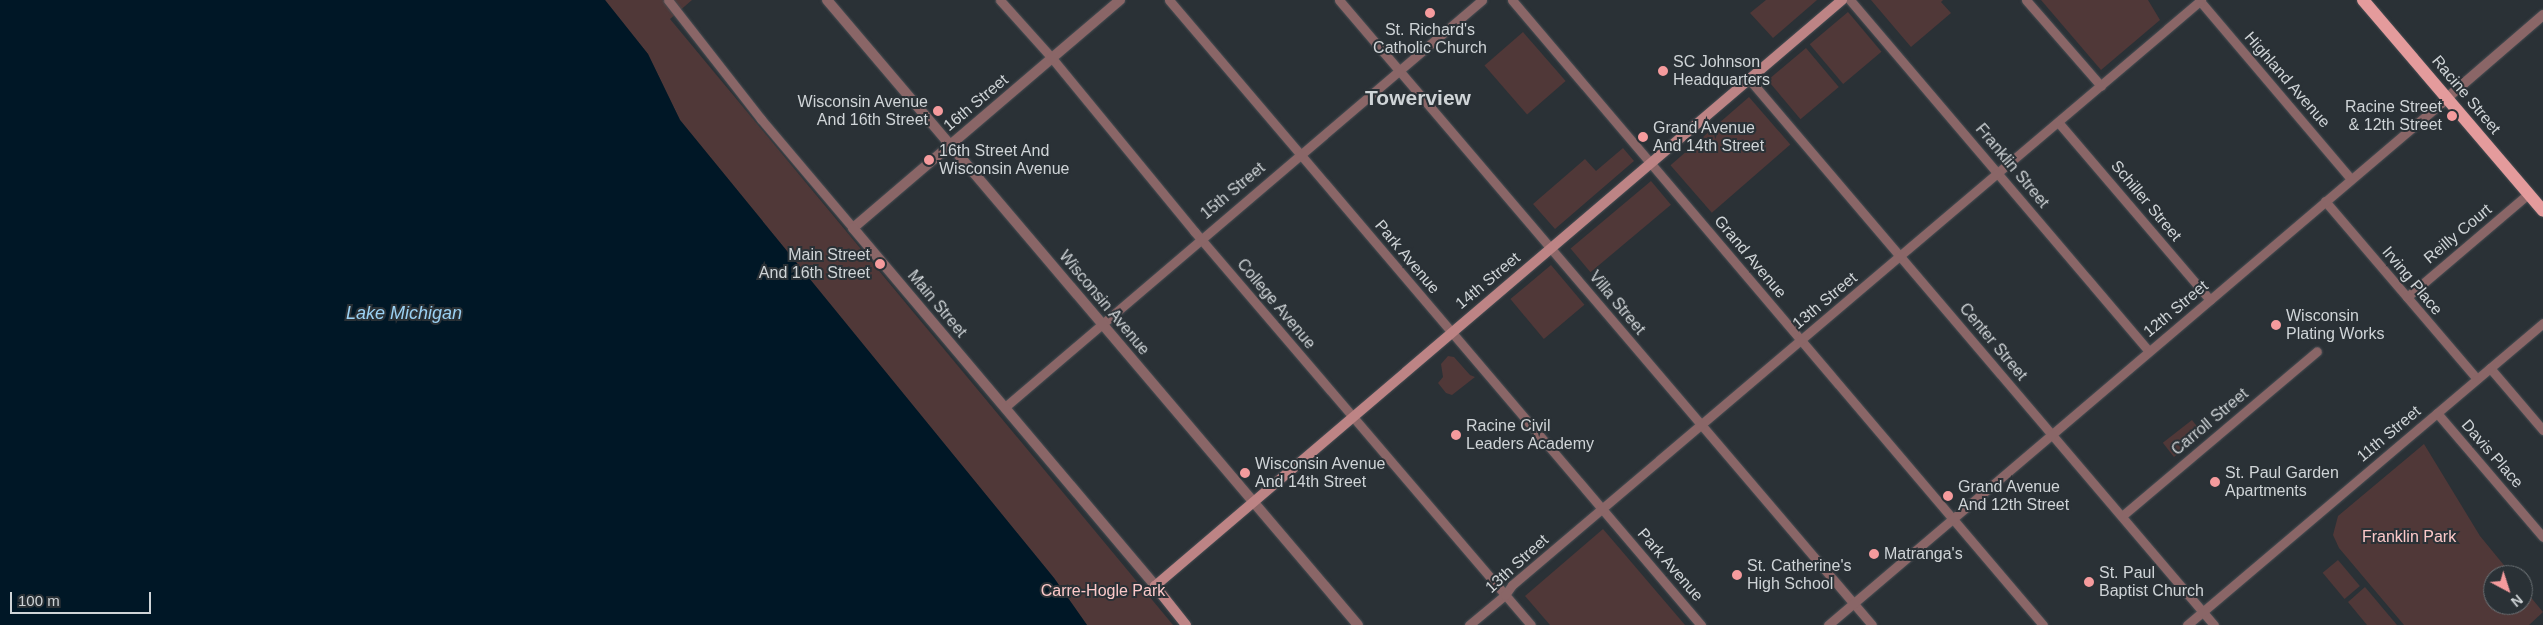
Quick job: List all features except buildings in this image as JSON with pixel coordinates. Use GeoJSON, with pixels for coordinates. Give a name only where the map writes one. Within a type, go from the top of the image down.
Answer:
{"type":"FeatureCollection","features":[{"type":"Feature","properties":{"kind":"main road","name":"14th Street"},"geometry":{"type":"LineString","coordinates":[[1155,586],[1550,247],[1842,0]]}},
{"type":"Feature","properties":{"kind":"main road","name":"Racine Street"},"geometry":{"type":"LineString","coordinates":[[2363,0],[2543,211]]}},
{"type":"Feature","properties":{"kind":"main road","name":"Main Street"},"geometry":{"type":"LineString","coordinates":[[1155,586],[1186,625]]}},
{"type":"Feature","properties":{"kind":"street","name":"Main Street"},"geometry":{"type":"LineString","coordinates":[[668,0],[760,119],[1155,586]]}},
{"type":"Feature","properties":{"kind":"street","name":"Wisconsin Avenue"},"geometry":{"type":"LineString","coordinates":[[827,0],[1358,625]]}},
{"type":"Feature","properties":{"kind":"street","name":"College Avenue"},"geometry":{"type":"LineString","coordinates":[[1000,0],[1052,58],[1200,238],[1531,625]]}},
{"type":"Feature","properties":{"kind":"street","name":"16th Street"},"geometry":{"type":"LineString","coordinates":[[853,228],[1120,0]]}},
{"type":"Feature","properties":{"kind":"street","name":"Park Avenue"},"geometry":{"type":"LineString","coordinates":[[1168,0],[1702,625]]}},
{"type":"Feature","properties":{"kind":"street","name":"Villa Street"},"geometry":{"type":"LineString","coordinates":[[1339,0],[1872,625]]}},
{"type":"Feature","properties":{"kind":"street","name":"15th Street"},"geometry":{"type":"LineString","coordinates":[[1004,407],[1200,238],[1482,0]]}},
{"type":"Feature","properties":{"kind":"street","name":"Grand Avenue"},"geometry":{"type":"LineString","coordinates":[[1512,0],[2043,625]]}},
{"type":"Feature","properties":{"kind":"street","name":"Franklin Street"},"geometry":{"type":"LineString","coordinates":[[1850,0],[2149,351]]}},
{"type":"Feature","properties":{"kind":"street"},"geometry":{"type":"LineString","coordinates":[[2026,0],[2100,86]]}},
{"type":"Feature","properties":{"kind":"street","name":"13th Street"},"geometry":{"type":"LineString","coordinates":[[1469,625],[1505,595],[1512,585],[1603,510],[2200,1]]}},
{"type":"Feature","properties":{"kind":"street","name":"Highland Avenue"},"geometry":{"type":"LineString","coordinates":[[2200,1],[2351,179]]}},
{"type":"Feature","properties":{"kind":"street","name":"12th Street"},"geometry":{"type":"LineString","coordinates":[[1828,625],[2543,15]]}},
{"type":"Feature","properties":{"kind":"street","name":"Center Street"},"geometry":{"type":"LineString","coordinates":[[1749,79],[2214,625]]}},
{"type":"Feature","properties":{"kind":"street","name":"Schiller Street"},"geometry":{"type":"LineString","coordinates":[[2058,122],[2210,300]]}},
{"type":"Feature","properties":{"kind":"street","name":"Reilly Court"},"geometry":{"type":"LineString","coordinates":[[2406,297],[2528,194]]}},
{"type":"Feature","properties":{"kind":"street","name":"Irving Place"},"geometry":{"type":"LineString","coordinates":[[2325,202],[2476,379]]}},
{"type":"Feature","properties":{"kind":"street","name":"11th Street"},"geometry":{"type":"LineString","coordinates":[[2187,625],[2543,324]]}},
{"type":"Feature","properties":{"kind":"street","name":"Carroll Street"},"geometry":{"type":"LineString","coordinates":[[2122,516],[2317,351]]}},
{"type":"Feature","properties":{"kind":"street"},"geometry":{"type":"LineString","coordinates":[[2490,368],[2543,430]]}},
{"type":"Feature","properties":{"kind":"street","name":"Davis Place"},"geometry":{"type":"LineString","coordinates":[[2437,413],[2543,537]]}},
{"type":"Feature","properties":{"kind":"green space","name":"Carre-Hogle Park"},"geometry":{"type":"Polygon","coordinates":[[[605,0],[692,0],[670,19],[1173,625],[1087,625],[1054,578],[680,120],[648,54],[605,0]]]}},
{"type":"Feature","properties":{"kind":"green space"},"geometry":{"type":"Polygon","coordinates":[[[1766,0],[1817,0],[1773,38],[1750,13],[1766,0]]]}},
{"type":"Feature","properties":{"kind":"green space"},"geometry":{"type":"Polygon","coordinates":[[[1871,0],[1943,0],[1941,2],[1951,13],[1911,47],[1871,0]]]}},
{"type":"Feature","properties":{"kind":"green space"},"geometry":{"type":"Polygon","coordinates":[[[2041,0],[2148,0],[2160,20],[2101,70],[2041,0]]]}},
{"type":"Feature","properties":{"kind":"green space"},"geometry":{"type":"Polygon","coordinates":[[[1848,12],[1881,52],[1843,84],[1810,44],[1848,12]]]}},
{"type":"Feature","properties":{"kind":"green space"},"geometry":{"type":"Polygon","coordinates":[[[1523,32],[1566,81],[1527,115],[1485,65],[1523,32]]]}},
{"type":"Feature","properties":{"kind":"green space"},"geometry":{"type":"Polygon","coordinates":[[[1806,48],[1839,87],[1800,119],[1768,80],[1806,48]]]}},
{"type":"Feature","properties":{"kind":"green space"},"geometry":{"type":"Polygon","coordinates":[[[1749,97],[1790,145],[1712,213],[1671,165],[1749,97]]]}},
{"type":"Feature","properties":{"kind":"green space"},"geometry":{"type":"Polygon","coordinates":[[[1623,148],[1634,161],[1555,229],[1533,204],[1585,159],[1596,171],[1623,148]]]}},
{"type":"Feature","properties":{"kind":"green space"},"geometry":{"type":"Polygon","coordinates":[[[1651,181],[1671,205],[1590,272],[1571,248],[1651,181]]]}},
{"type":"Feature","properties":{"kind":"green space"},"geometry":{"type":"Polygon","coordinates":[[[1551,265],[1584,305],[1544,339],[1510,299],[1551,265]]]}},
{"type":"Feature","properties":{"kind":"green space"},"geometry":{"type":"Polygon","coordinates":[[[1448,356],[1454,357],[1470,375],[1475,377],[1452,395],[1446,393],[1438,383],[1443,377],[1441,364],[1448,356]]]}},
{"type":"Feature","properties":{"kind":"green space"},"geometry":{"type":"Polygon","coordinates":[[[2192,420],[2203,434],[2174,457],[2163,443],[2192,420]]]}},
{"type":"Feature","properties":{"kind":"green space","name":"Franklin Park"},"geometry":{"type":"Polygon","coordinates":[[[2424,444],[2480,536],[2504,565],[2483,565],[2483,615],[2533,615],[2533,600],[2543,612],[2529,625],[2404,625],[2339,548],[2333,535],[2338,516],[2424,444]]]}},
{"type":"Feature","properties":{"kind":"green space"},"geometry":{"type":"Polygon","coordinates":[[[1603,529],[1685,625],[1550,625],[1525,596],[1603,529]]]}},
{"type":"Feature","properties":{"kind":"green space"},"geometry":{"type":"Polygon","coordinates":[[[2338,560],[2360,586],[2345,599],[2323,573],[2338,560]]]}},
{"type":"Feature","properties":{"kind":"green space"},"geometry":{"type":"Polygon","coordinates":[[[2365,587],[2397,625],[2367,625],[2348,602],[2365,587]]]}},
{"type":"Feature","properties":{"kind":"water","name":"Lake Michigan"},"geometry":{"type":"Polygon","coordinates":[[[0,0],[605,0],[648,54],[680,120],[1054,578],[1087,625],[0,625],[0,0]]]}},
{"type":"Feature","properties":{"kind":"place","name":"St. Richard's Catholic Church"},"geometry":{"type":"Point","coordinates":[1430,13]}},
{"type":"Feature","properties":{"kind":"place","name":"SC Johnson Headquarters"},"geometry":{"type":"Point","coordinates":[1663,71]}},
{"type":"Feature","properties":{"kind":"place","name":"Wisconsin Avenue And 16th Street"},"geometry":{"type":"Point","coordinates":[938,111]}},
{"type":"Feature","properties":{"kind":"place","name":"Racine Street & 12th Street"},"geometry":{"type":"Point","coordinates":[2452,116]}},
{"type":"Feature","properties":{"kind":"place","name":"Grand Avenue And 14th Street"},"geometry":{"type":"Point","coordinates":[1643,137]}},
{"type":"Feature","properties":{"kind":"place","name":"16th Street And Wisconsin Avenue"},"geometry":{"type":"Point","coordinates":[929,160]}},
{"type":"Feature","properties":{"kind":"place","name":"Main Street And 16th Street"},"geometry":{"type":"Point","coordinates":[880,264]}},
{"type":"Feature","properties":{"kind":"place","name":"Wisconsin Plating Works"},"geometry":{"type":"Point","coordinates":[2276,325]}},
{"type":"Feature","properties":{"kind":"place","name":"Racine Civil Leaders Academy"},"geometry":{"type":"Point","coordinates":[1456,435]}},
{"type":"Feature","properties":{"kind":"place","name":"Wisconsin Avenue And 14th Street"},"geometry":{"type":"Point","coordinates":[1245,473]}},
{"type":"Feature","properties":{"kind":"place","name":"St. Paul Garden Apartments"},"geometry":{"type":"Point","coordinates":[2215,482]}},
{"type":"Feature","properties":{"kind":"place","name":"Grand Avenue And 12th Street"},"geometry":{"type":"Point","coordinates":[1948,496]}},
{"type":"Feature","properties":{"kind":"place","name":"Matranga's"},"geometry":{"type":"Point","coordinates":[1874,554]}},
{"type":"Feature","properties":{"kind":"place","name":"St. Catherine's High School"},"geometry":{"type":"Point","coordinates":[1737,575]}},
{"type":"Feature","properties":{"kind":"place","name":"St. Paul Baptist Church"},"geometry":{"type":"Point","coordinates":[2089,582]}},
{"type":"Feature","properties":{"kind":"district","name":"Towerview"},"geometry":{"type":"Point","coordinates":[1418,98]}}]}
